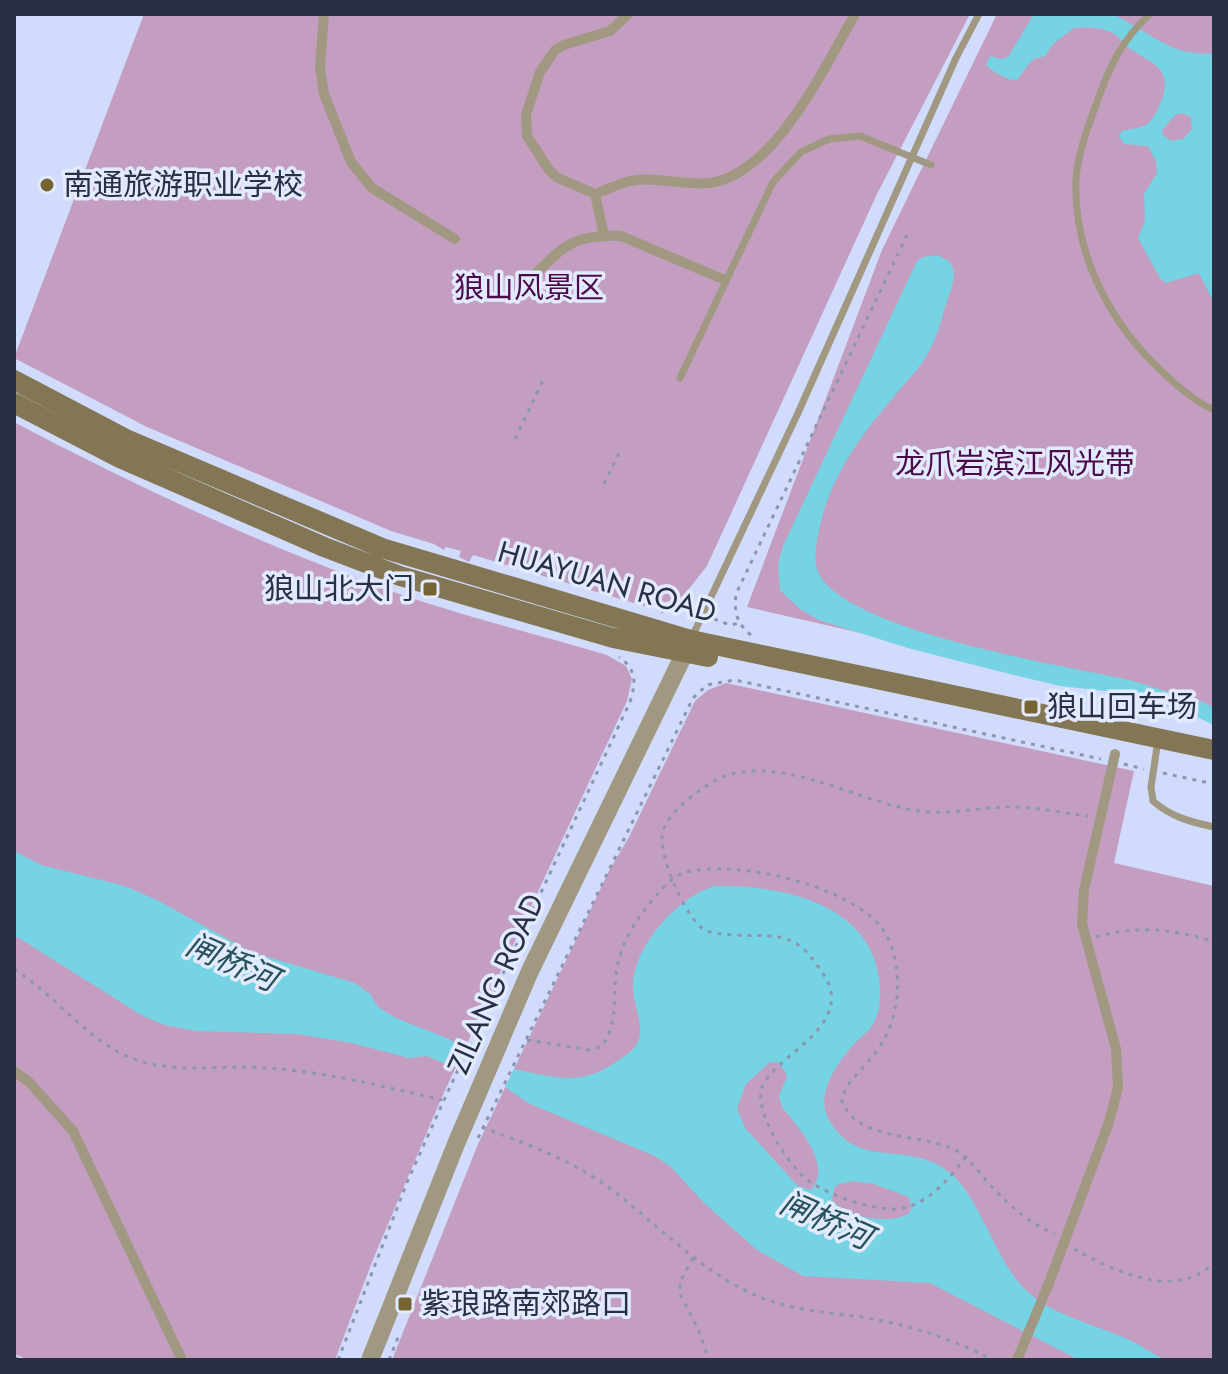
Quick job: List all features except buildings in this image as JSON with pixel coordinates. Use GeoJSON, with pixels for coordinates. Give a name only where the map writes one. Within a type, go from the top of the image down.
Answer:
{"type":"FeatureCollection","features":[{"type":"Feature","properties":{"kind":"main road","name":"HUAYUAN ROAD"},"geometry":{"type":"LineString","coordinates":[[14,380],[128,440],[382,548],[688,646],[943,702],[1157,743],[1214,750]]}},
{"type":"Feature","properties":{"kind":"main road","name":"HUAYUAN ROAD"},"geometry":{"type":"LineString","coordinates":[[14,403],[120,458],[324,547],[400,576],[613,638],[688,646]]}},
{"type":"Feature","properties":{"kind":"main road","name":"HUAYUAN ROAD"},"geometry":{"type":"LineString","coordinates":[[1157,743],[1214,758]]}},
{"type":"Feature","properties":{"kind":"street"},"geometry":{"type":"LineString","coordinates":[[324,14],[320,67],[324,94],[351,162],[372,188],[455,239]]}},
{"type":"Feature","properties":{"kind":"street"},"geometry":{"type":"LineString","coordinates":[[628,14],[610,31],[555,50],[540,72],[526,115],[527,136],[549,170],[556,177],[595,194],[630,181],[665,180],[697,184],[715,182],[746,170],[759,160],[811,91],[855,14]]}},
{"type":"Feature","properties":{"kind":"street"},"geometry":{"type":"LineString","coordinates":[[595,194],[604,236]]}},
{"type":"Feature","properties":{"kind":"street"},"geometry":{"type":"LineString","coordinates":[[531,278],[568,244],[584,237],[621,236],[725,280]]}},
{"type":"Feature","properties":{"kind":"street","name":"ZILANG ROAD"},"geometry":{"type":"LineString","coordinates":[[370,1360],[456,1144],[530,971],[688,646]]}},
{"type":"Feature","properties":{"kind":"street"},"geometry":{"type":"LineString","coordinates":[[1018,1358],[1109,1122],[1119,1076],[1116,1049],[1082,924],[1084,890],[1114,760]]}},
{"type":"Feature","properties":{"kind":"street"},"geometry":{"type":"LineString","coordinates":[[14,1071],[50,1104],[73,1131],[182,1360]]}},
{"type":"Feature","properties":{"kind":"lane"},"geometry":{"type":"LineString","coordinates":[[688,646],[798,413],[979,14]]}},
{"type":"Feature","properties":{"kind":"lane"},"geometry":{"type":"LineString","coordinates":[[1150,14],[1119,49],[1109,69],[1078,158],[1077,204],[1088,261],[1100,290],[1133,343],[1179,387],[1214,410]]}},
{"type":"Feature","properties":{"kind":"lane"},"geometry":{"type":"LineString","coordinates":[[680,378],[773,182],[801,152],[829,139],[860,136],[931,165]]}},
{"type":"Feature","properties":{"kind":"lane"},"geometry":{"type":"LineString","coordinates":[[1157,743],[1151,787],[1153,801],[1165,812],[1189,822],[1214,827]]}},
{"type":"Feature","properties":{"kind":"path"},"geometry":{"type":"LineString","coordinates":[[756,638],[735,614],[736,594],[907,235]]}},
{"type":"Feature","properties":{"kind":"path"},"geometry":{"type":"LineString","coordinates":[[515,439],[545,376]]}},
{"type":"Feature","properties":{"kind":"path"},"geometry":{"type":"LineString","coordinates":[[604,484],[621,449]]}},
{"type":"Feature","properties":{"kind":"path"},"geometry":{"type":"LineString","coordinates":[[651,614],[677,606],[730,625],[740,623]]}},
{"type":"Feature","properties":{"kind":"path"},"geometry":{"type":"LineString","coordinates":[[338,1360],[408,1180],[630,702],[634,688],[632,671],[620,658],[608,653]]}},
{"type":"Feature","properties":{"kind":"path"},"geometry":{"type":"LineString","coordinates":[[476,1141],[693,698],[707,685],[735,680],[1214,784]]}},
{"type":"Feature","properties":{"kind":"path"},"geometry":{"type":"LineString","coordinates":[[966,1157],[928,1196],[906,1206],[882,1208],[840,1195],[812,1183],[799,1172],[765,1117],[760,1095],[763,1085],[822,1023],[831,1000],[827,980],[796,942],[782,937],[710,932],[702,928],[687,913],[679,895],[662,841],[664,828],[685,803],[710,784],[739,773],[813,779],[917,811],[961,813],[1007,807],[1100,818]]}},
{"type":"Feature","properties":{"kind":"path"},"geometry":{"type":"LineString","coordinates":[[525,1040],[590,1050],[602,1046],[614,1023],[616,976],[625,940],[655,897],[683,873],[765,873],[807,882],[858,907],[879,924],[886,933],[894,956],[897,1002],[890,1027],[880,1047],[845,1089],[842,1101],[854,1119],[869,1128],[938,1142],[966,1157],[1010,1205],[1035,1224],[1124,1274],[1169,1280],[1194,1276],[1214,1263]]}},
{"type":"Feature","properties":{"kind":"path"},"geometry":{"type":"LineString","coordinates":[[1086,941],[1131,929],[1165,931],[1214,942]]}},
{"type":"Feature","properties":{"kind":"path"},"geometry":{"type":"LineString","coordinates":[[14,969],[107,1045],[127,1056],[175,1067],[268,1068],[362,1081],[445,1100]]}},
{"type":"Feature","properties":{"kind":"path"},"geometry":{"type":"LineString","coordinates":[[481,1126],[554,1155],[593,1176],[693,1258],[741,1289],[772,1302],[927,1331],[994,1360]]}},
{"type":"Feature","properties":{"kind":"path"},"geometry":{"type":"LineString","coordinates":[[693,1258],[680,1282],[680,1294],[709,1360]]}},
{"type":"Feature","properties":{"kind":"path"},"geometry":{"type":"LineString","coordinates":[[389,1360],[402,1326]]}},
{"type":"Feature","properties":{"kind":"path"},"geometry":{"type":"LineString","coordinates":[[14,1357],[21,1360]]}},
{"type":"Feature","properties":{"kind":"green space","name":"狼山风景区"},"geometry":{"type":"Polygon","coordinates":[[[144,14],[970,14],[877,194],[707,566],[681,599],[644,606],[473,555],[469,562],[459,557],[461,551],[446,547],[444,550],[391,531],[147,427],[14,358],[144,14]]]}},
{"type":"Feature","properties":{"kind":"green space","name":"龙爪岩滨江风光带"},"geometry":{"type":"Polygon","coordinates":[[[997,14],[1214,14],[1214,710],[747,607],[882,250],[997,14]]]}},
{"type":"Feature","properties":{"kind":"green space"},"geometry":{"type":"Polygon","coordinates":[[[14,422],[142,487],[274,546],[423,602],[607,655],[626,666],[632,679],[627,701],[441,1099],[372,1262],[335,1360],[29,1360],[14,1354],[14,422]]]}},
{"type":"Feature","properties":{"kind":"green space"},"geometry":{"type":"Polygon","coordinates":[[[726,683],[1134,771],[1114,863],[1214,886],[1214,1360],[392,1360],[478,1144],[610,869],[629,837],[695,701],[708,690],[726,683]]]}},
{"type":"Feature","properties":{"kind":"water"},"geometry":{"type":"Polygon","coordinates":[[[1077,13],[1110,14],[1174,48],[1199,54],[1214,53],[1214,303],[1199,273],[1166,283],[1160,278],[1138,238],[1145,220],[1144,194],[1157,173],[1156,161],[1148,146],[1124,144],[1119,136],[1122,131],[1146,125],[1154,116],[1165,83],[1159,69],[1127,47],[1116,35],[1090,28],[1074,28],[1054,43],[1045,56],[1034,59],[1017,80],[1000,76],[986,65],[990,56],[1008,57],[1034,14],[1077,13]],[[1182,113],[1175,115],[1162,130],[1163,135],[1171,141],[1183,139],[1192,129],[1191,117],[1182,113]]]}},
{"type":"Feature","properties":{"kind":"water"},"geometry":{"type":"Polygon","coordinates":[[[938,255],[951,263],[954,276],[931,348],[864,434],[837,478],[820,524],[816,565],[830,587],[860,608],[902,625],[951,641],[1121,678],[1203,702],[1214,707],[1214,725],[1184,711],[1154,703],[1105,691],[1060,686],[911,649],[819,620],[800,609],[780,590],[778,564],[783,546],[917,261],[938,255]]]}},
{"type":"Feature","properties":{"kind":"water","name":"闸桥河"},"geometry":{"type":"Polygon","coordinates":[[[14,851],[41,865],[125,886],[159,901],[251,952],[355,983],[370,994],[378,1007],[396,1018],[449,1039],[464,1049],[456,1068],[427,1056],[409,1058],[352,1043],[298,1034],[196,1031],[165,1025],[143,1016],[14,935],[14,851]]]}},
{"type":"Feature","properties":{"kind":"water","name":"闸桥河"},"geometry":{"type":"Polygon","coordinates":[[[714,886],[791,894],[839,915],[858,931],[871,952],[879,978],[880,999],[873,1024],[843,1058],[827,1087],[825,1108],[839,1134],[866,1150],[914,1157],[945,1169],[967,1192],[1011,1272],[1031,1295],[1055,1310],[1129,1339],[1166,1360],[1079,1360],[930,1283],[803,1276],[757,1250],[704,1203],[671,1167],[655,1156],[528,1103],[505,1087],[514,1069],[556,1077],[581,1077],[607,1068],[632,1050],[640,1035],[633,987],[640,956],[672,912],[714,886]],[[776,1062],[769,1063],[746,1084],[737,1108],[745,1128],[798,1186],[811,1190],[817,1180],[816,1158],[782,1107],[779,1097],[786,1075],[776,1062]],[[853,1181],[834,1188],[832,1200],[847,1211],[880,1219],[909,1213],[909,1197],[874,1184],[853,1181]]]}},
{"type":"Feature","properties":{"kind":"place","name":"南通旅游职业学校"},"geometry":{"type":"Point","coordinates":[47,185]}},
{"type":"Feature","properties":{"kind":"place","name":"狼山北大门"},"geometry":{"type":"Point","coordinates":[430,589]}},
{"type":"Feature","properties":{"kind":"place","name":"狼山回车场"},"geometry":{"type":"Point","coordinates":[1031,707]}},
{"type":"Feature","properties":{"kind":"place","name":"紫琅路南郊路口"},"geometry":{"type":"Point","coordinates":[405,1304]}}]}
